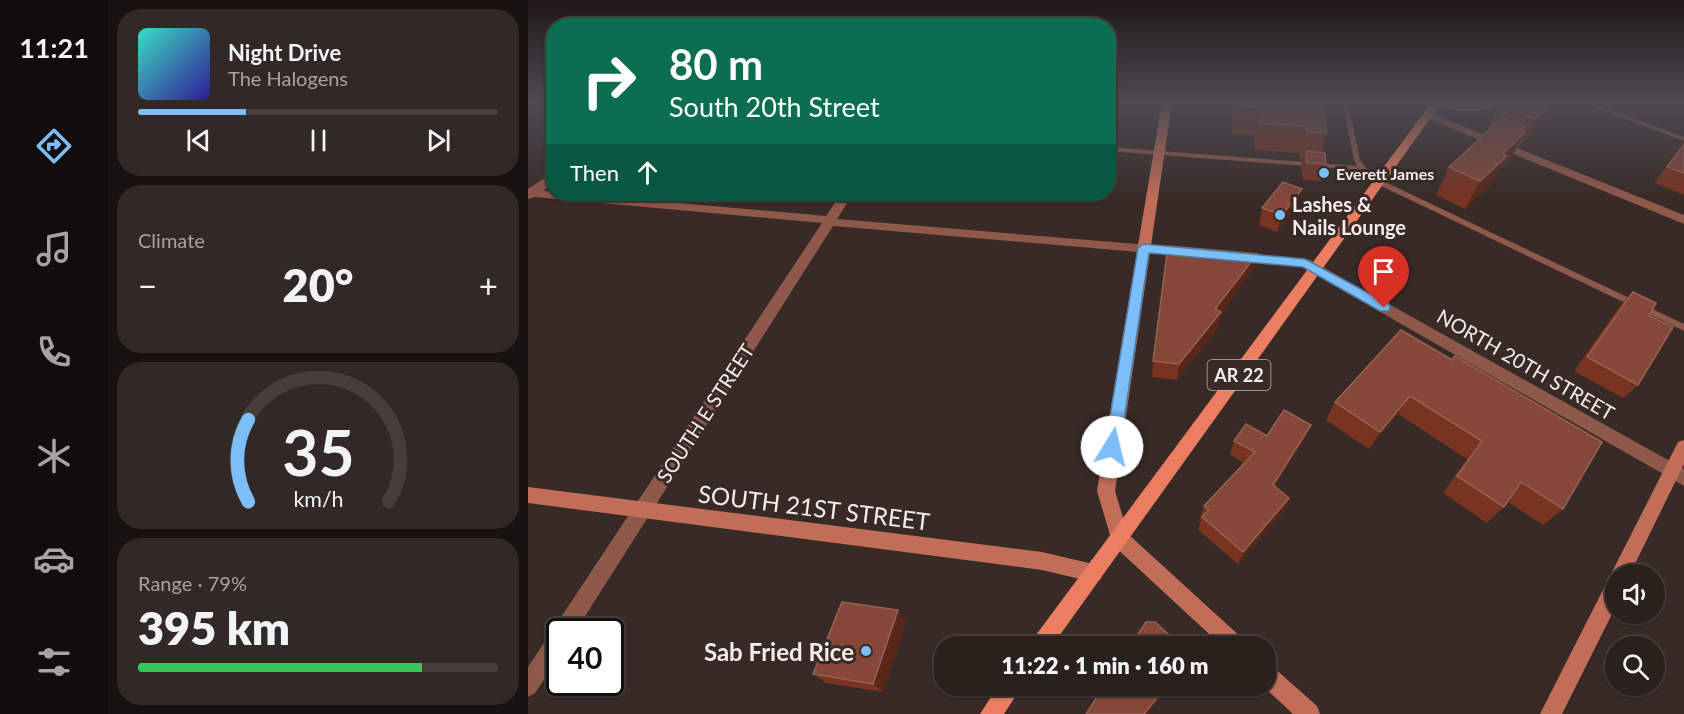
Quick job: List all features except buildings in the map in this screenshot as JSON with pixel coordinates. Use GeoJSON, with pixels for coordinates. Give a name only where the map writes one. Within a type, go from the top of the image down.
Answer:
{"type":"FeatureCollection","features":[{"type":"Feature","properties":{"kind":"main road","name":"AR 22"},"geometry":{"type":"LineString","coordinates":[[1047,636],[1120,539],[1411,135]]}},
{"type":"Feature","properties":{"kind":"main road"},"geometry":{"type":"LineString","coordinates":[[991,714],[1004,696]]}},
{"type":"Feature","properties":{"kind":"street"},"geometry":{"type":"LineString","coordinates":[[1162,135],[1106,491],[1120,539],[1225,636]]}},
{"type":"Feature","properties":{"kind":"street"},"geometry":{"type":"LineString","coordinates":[[1498,135],[1684,220]]}},
{"type":"Feature","properties":{"kind":"street"},"geometry":{"type":"LineString","coordinates":[[530,194],[546,181]]}},
{"type":"Feature","properties":{"kind":"street"},"geometry":{"type":"LineString","coordinates":[[530,194],[546,195]]}},
{"type":"Feature","properties":{"kind":"street"},"geometry":{"type":"LineString","coordinates":[[608,201],[936,232],[1200,253]]}},
{"type":"Feature","properties":{"kind":"street","name":"SOUTH E STREET"},"geometry":{"type":"LineString","coordinates":[[572,618],[842,201]]}},
{"type":"Feature","properties":{"kind":"street","name":"NORTH 20TH STREET"},"geometry":{"type":"LineString","coordinates":[[1222,255],[1305,263],[1678,475]]}},
{"type":"Feature","properties":{"kind":"street"},"geometry":{"type":"LineString","coordinates":[[1626,564],[1678,475],[1684,447]]}},
{"type":"Feature","properties":{"kind":"street","name":"SOUTH 21ST STREET"},"geometry":{"type":"LineString","coordinates":[[528,495],[1042,561],[1093,573]]}},
{"type":"Feature","properties":{"kind":"street"},"geometry":{"type":"LineString","coordinates":[[1551,714],[1605,606]]}},
{"type":"Feature","properties":{"kind":"street"},"geometry":{"type":"LineString","coordinates":[[528,686],[546,658]]}},
{"type":"Feature","properties":{"kind":"street"},"geometry":{"type":"LineString","coordinates":[[1276,683],[1309,714]]}},
{"type":"Feature","properties":{"kind":"lane"},"geometry":{"type":"LineString","coordinates":[[1352,135],[1357,160],[1362,169]]}},
{"type":"Feature","properties":{"kind":"lane"},"geometry":{"type":"LineString","coordinates":[[1116,150],[1362,169],[1684,328]]}},
{"type":"Feature","properties":{"kind":"place","name":"Everett James"},"geometry":{"type":"Point","coordinates":[1324,173]}},
{"type":"Feature","properties":{"kind":"place","name":"Lashes & Nails Lounge"},"geometry":{"type":"Point","coordinates":[1280,215]}},
{"type":"Feature","properties":{"kind":"place","name":"Sab Fried Rice"},"geometry":{"type":"Point","coordinates":[866,651]}},
{"type":"Feature","properties":{"kind":"route"},"geometry":{"type":"LineString","coordinates":[[1112,447],[1143,248],[1305,263],[1384,308]]}}]}
